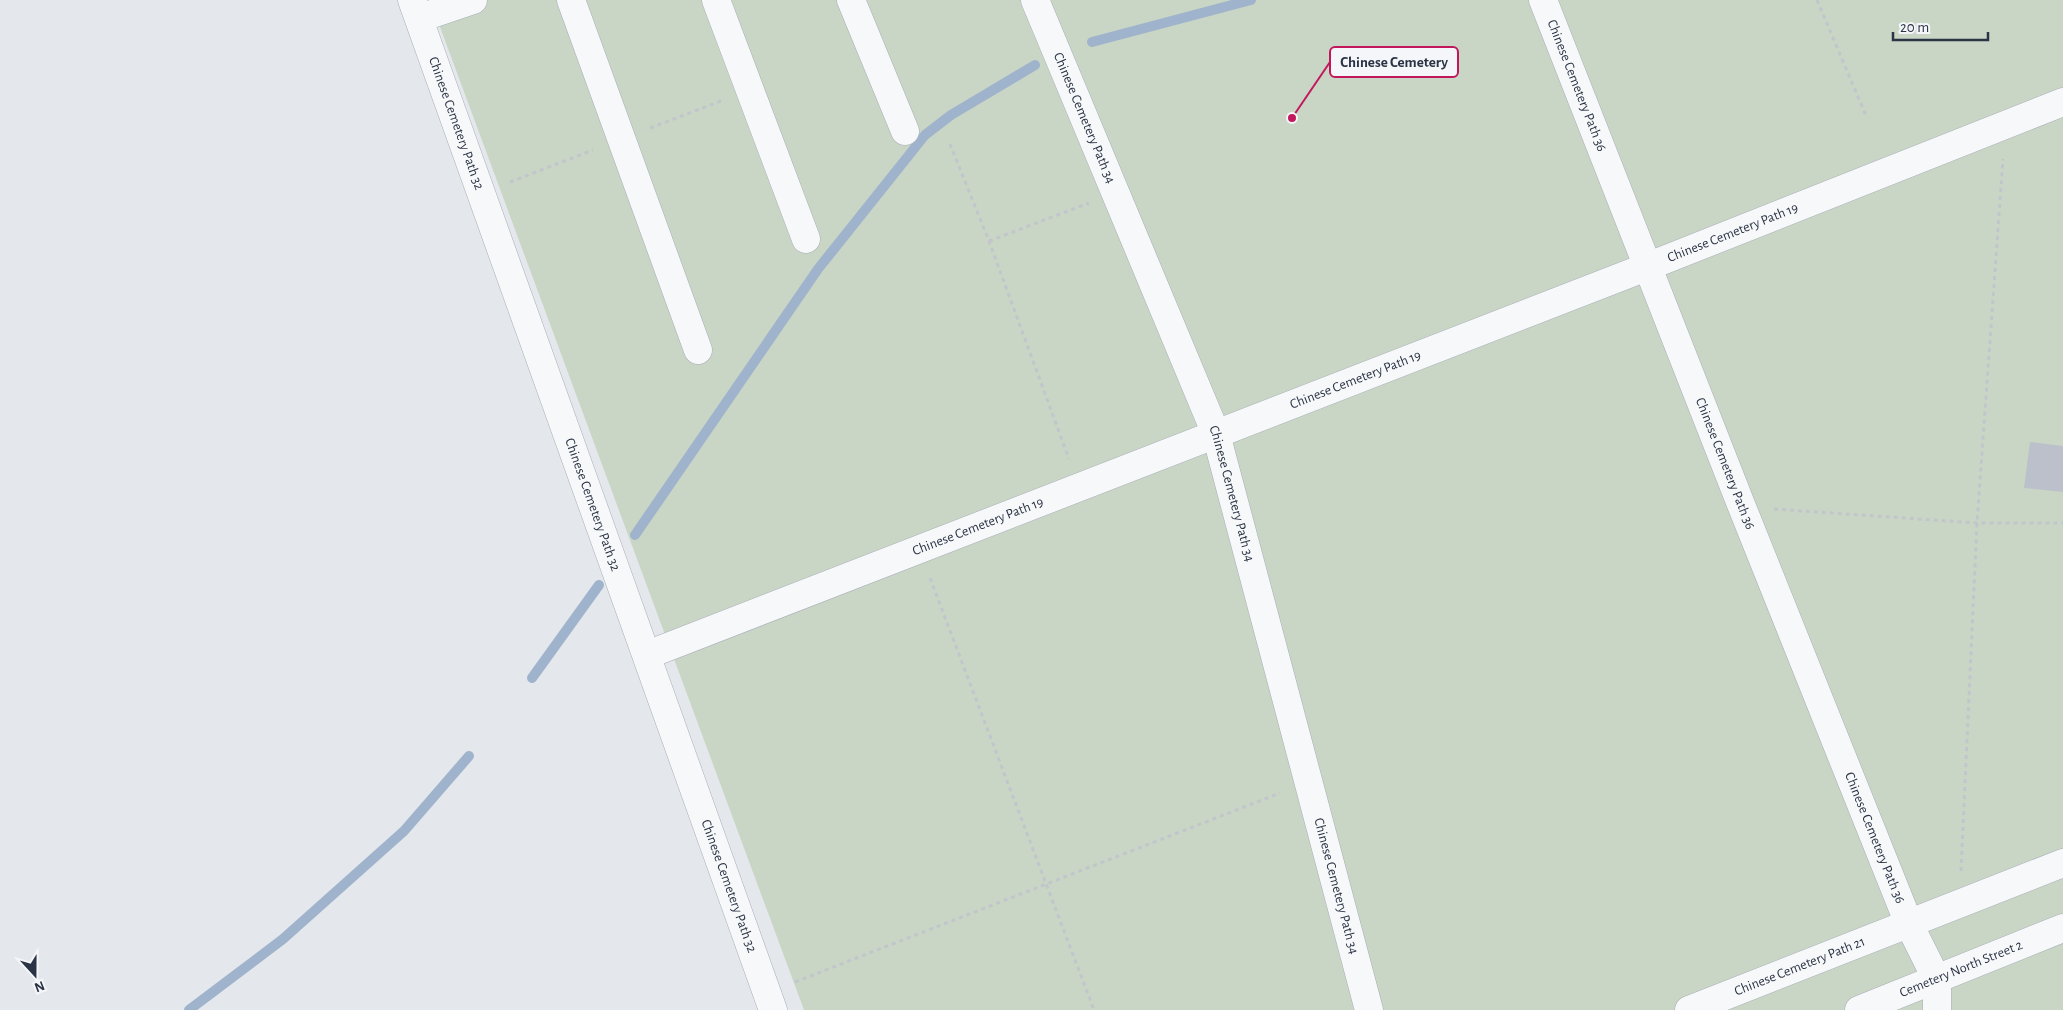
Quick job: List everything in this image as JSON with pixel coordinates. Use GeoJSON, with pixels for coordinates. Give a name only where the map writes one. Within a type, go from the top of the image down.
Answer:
{"type":"FeatureCollection","features":[{"type":"Feature","properties":{"kind":"lane"},"geometry":{"type":"LineString","coordinates":[[416,9],[473,0]]}},
{"type":"Feature","properties":{"kind":"lane"},"geometry":{"type":"LineString","coordinates":[[571,0],[698,350]]}},
{"type":"Feature","properties":{"kind":"lane"},"geometry":{"type":"LineString","coordinates":[[716,0],[806,238]]}},
{"type":"Feature","properties":{"kind":"lane"},"geometry":{"type":"LineString","coordinates":[[852,0],[905,131]]}},
{"type":"Feature","properties":{"kind":"lane","name":"Chinese Cemetery Path 34"},"geometry":{"type":"LineString","coordinates":[[1034,0],[1216,434],[1369,1010]]}},
{"type":"Feature","properties":{"kind":"lane","name":"Chinese Cemetery Path 36"},"geometry":{"type":"LineString","coordinates":[[1543,0],[1742,507],[1909,924],[1937,980]]}},
{"type":"Feature","properties":{"kind":"lane","name":"Chinese Cemetery Path 32"},"geometry":{"type":"LineString","coordinates":[[416,9],[772,1010]]}},
{"type":"Feature","properties":{"kind":"lane","name":"Chinese Cemetery Path 19"},"geometry":{"type":"LineString","coordinates":[[646,655],[1649,266],[2063,102]]}},
{"type":"Feature","properties":{"kind":"lane","name":"Chinese Cemetery Path 21"},"geometry":{"type":"LineString","coordinates":[[1689,1010],[2063,863]]}},
{"type":"Feature","properties":{"kind":"lane","name":"Cemetery North Street 2"},"geometry":{"type":"LineString","coordinates":[[1859,1010],[2063,928]]}},
{"type":"Feature","properties":{"kind":"lane"},"geometry":{"type":"LineString","coordinates":[[1937,980],[1937,1010]]}},
{"type":"Feature","properties":{"kind":"path"},"geometry":{"type":"LineString","coordinates":[[1818,0],[1867,118]]}},
{"type":"Feature","properties":{"kind":"path"},"geometry":{"type":"LineString","coordinates":[[1960,904],[1977,523],[2006,124]]}},
{"type":"Feature","properties":{"kind":"path"},"geometry":{"type":"LineString","coordinates":[[950,144],[989,241],[1072,466]]}},
{"type":"Feature","properties":{"kind":"path"},"geometry":{"type":"LineString","coordinates":[[989,241],[1099,199]]}},
{"type":"Feature","properties":{"kind":"path"},"geometry":{"type":"LineString","coordinates":[[1742,507],[1977,523],[2063,524]]}},
{"type":"Feature","properties":{"kind":"path"},"geometry":{"type":"LineString","coordinates":[[928,573],[1094,1010]]}},
{"type":"Feature","properties":{"kind":"path"},"geometry":{"type":"LineString","coordinates":[[790,984],[1282,792]]}},
{"type":"Feature","properties":{"kind":"green space"},"geometry":{"type":"Polygon","coordinates":[[[430,0],[2063,0],[2063,1010],[804,1010],[430,0]]]}},
{"type":"Feature","properties":{"kind":"building"},"geometry":{"type":"Polygon","coordinates":[[[2030,442],[2063,446],[2063,492],[2024,488],[2030,442]]]}},
{"type":"Feature","properties":{"kind":"waterway"},"geometry":{"type":"LineString","coordinates":[[1092,42],[1251,0]]}},
{"type":"Feature","properties":{"kind":"waterway"},"geometry":{"type":"LineString","coordinates":[[635,535],[818,269],[925,135],[951,115],[1035,65]]}},
{"type":"Feature","properties":{"kind":"waterway"},"geometry":{"type":"LineString","coordinates":[[532,678],[599,585]]}},
{"type":"Feature","properties":{"kind":"waterway"},"geometry":{"type":"LineString","coordinates":[[189,1010],[283,939],[404,831],[469,756]]}},
{"type":"Feature","properties":{"kind":"place","name":"Chinese Cemetery"},"geometry":{"type":"Point","coordinates":[1292,118]}}]}
